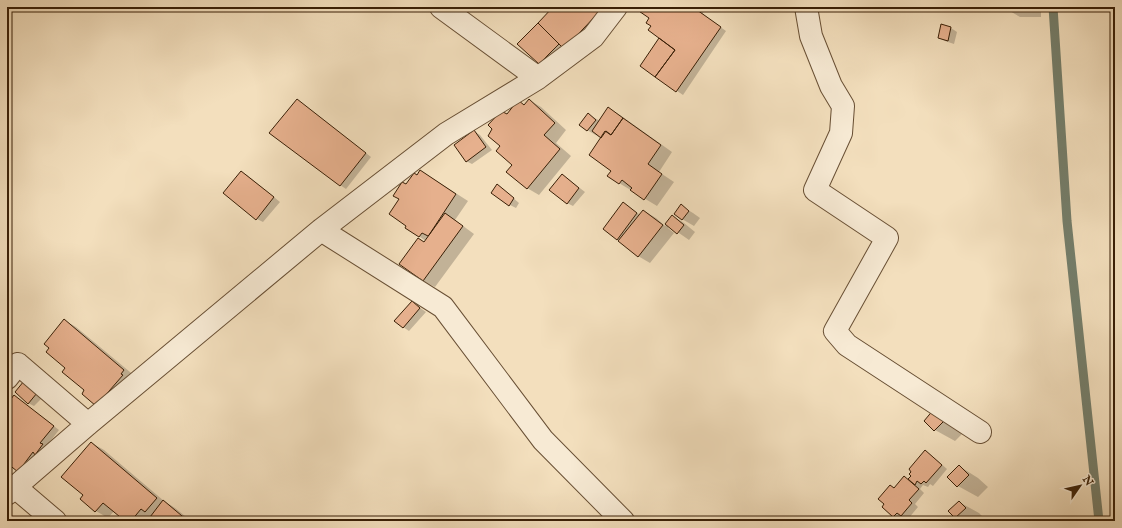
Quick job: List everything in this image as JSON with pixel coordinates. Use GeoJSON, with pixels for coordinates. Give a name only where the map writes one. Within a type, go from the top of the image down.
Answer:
{"type":"FeatureCollection","features":[{"type":"Feature","properties":{"kind":"street"},"geometry":{"type":"LineString","coordinates":[[441,7],[538,78]]}},
{"type":"Feature","properties":{"kind":"street"},"geometry":{"type":"LineString","coordinates":[[55,521],[11,490],[321,230],[446,134],[538,78],[593,37],[616,7]]}},
{"type":"Feature","properties":{"kind":"street"},"geometry":{"type":"LineString","coordinates":[[806,7],[811,36],[831,86],[843,106],[841,133],[815,190],[886,238],[835,331],[847,344],[980,432]]}},
{"type":"Feature","properties":{"kind":"street"},"geometry":{"type":"LineString","coordinates":[[321,230],[443,307],[543,440],[623,521]]}},
{"type":"Feature","properties":{"kind":"street"},"geometry":{"type":"LineString","coordinates":[[7,378],[18,364],[88,424]]}},
{"type":"Feature","properties":{"kind":"building"},"geometry":{"type":"Polygon","coordinates":[[[553,7],[603,8],[564,49],[538,23],[553,7]]]}},
{"type":"Feature","properties":{"kind":"building"},"geometry":{"type":"Polygon","coordinates":[[[633,7],[699,7],[697,10],[721,27],[676,92],[655,77],[675,50],[648,30],[651,26],[646,23],[649,18],[633,7]]]}},
{"type":"Feature","properties":{"kind":"building"},"geometry":{"type":"Polygon","coordinates":[[[1007,7],[1029,7],[1029,11],[1007,10],[1007,7]]]}},
{"type":"Feature","properties":{"kind":"building"},"geometry":{"type":"Polygon","coordinates":[[[538,23],[559,44],[539,64],[517,44],[538,23]]]}},
{"type":"Feature","properties":{"kind":"building"},"geometry":{"type":"Polygon","coordinates":[[[941,24],[951,27],[948,41],[938,38],[941,24]]]}},
{"type":"Feature","properties":{"kind":"building"},"geometry":{"type":"Polygon","coordinates":[[[659,38],[675,50],[655,77],[640,66],[659,38]]]}},
{"type":"Feature","properties":{"kind":"building"},"geometry":{"type":"Polygon","coordinates":[[[297,99],[366,153],[340,186],[269,133],[297,99]]]}},
{"type":"Feature","properties":{"kind":"building"},"geometry":{"type":"Polygon","coordinates":[[[529,99],[555,123],[544,135],[560,149],[527,189],[506,172],[512,165],[496,151],[500,146],[488,136],[492,129],[488,125],[501,111],[507,114],[518,100],[524,105],[529,99]]]}},
{"type":"Feature","properties":{"kind":"building"},"geometry":{"type":"Polygon","coordinates":[[[608,107],[623,118],[611,135],[606,131],[601,138],[592,131],[608,107]]]}},
{"type":"Feature","properties":{"kind":"building"},"geometry":{"type":"Polygon","coordinates":[[[588,113],[596,120],[587,131],[579,125],[588,113]]]}},
{"type":"Feature","properties":{"kind":"building"},"geometry":{"type":"Polygon","coordinates":[[[623,118],[661,145],[648,164],[662,174],[644,200],[630,190],[632,188],[622,180],[619,184],[607,176],[611,171],[589,155],[605,131],[611,135],[623,118]]]}},
{"type":"Feature","properties":{"kind":"building"},"geometry":{"type":"Polygon","coordinates":[[[474,130],[486,147],[466,162],[454,145],[474,130]]]}},
{"type":"Feature","properties":{"kind":"building"},"geometry":{"type":"Polygon","coordinates":[[[420,170],[456,194],[429,235],[428,236],[422,233],[419,237],[405,228],[406,226],[389,214],[399,199],[393,196],[402,182],[406,184],[414,173],[417,175],[420,170]]]}},
{"type":"Feature","properties":{"kind":"building"},"geometry":{"type":"Polygon","coordinates":[[[241,171],[274,197],[256,220],[223,193],[241,171]]]}},
{"type":"Feature","properties":{"kind":"building"},"geometry":{"type":"Polygon","coordinates":[[[562,174],[579,188],[567,204],[549,190],[562,174]]]}},
{"type":"Feature","properties":{"kind":"building"},"geometry":{"type":"Polygon","coordinates":[[[497,184],[514,198],[509,206],[491,193],[497,184]]]}},
{"type":"Feature","properties":{"kind":"building"},"geometry":{"type":"Polygon","coordinates":[[[623,202],[637,213],[617,240],[603,229],[623,202]]]}},
{"type":"Feature","properties":{"kind":"building"},"geometry":{"type":"Polygon","coordinates":[[[681,204],[689,211],[682,220],[674,214],[681,204]]]}},
{"type":"Feature","properties":{"kind":"building"},"geometry":{"type":"Polygon","coordinates":[[[643,210],[663,225],[638,257],[618,241],[643,210]]]}},
{"type":"Feature","properties":{"kind":"building"},"geometry":{"type":"Polygon","coordinates":[[[445,213],[463,226],[423,281],[399,264],[418,238],[424,242],[445,213]]]}},
{"type":"Feature","properties":{"kind":"building"},"geometry":{"type":"Polygon","coordinates":[[[672,215],[684,225],[677,234],[665,224],[672,215]]]}},
{"type":"Feature","properties":{"kind":"building"},"geometry":{"type":"Polygon","coordinates":[[[412,301],[420,308],[403,328],[394,321],[412,301]]]}},
{"type":"Feature","properties":{"kind":"building"},"geometry":{"type":"Polygon","coordinates":[[[64,319],[124,370],[121,374],[123,375],[96,406],[82,394],[84,390],[62,372],[65,368],[46,352],[49,348],[44,344],[64,319]]]}},
{"type":"Feature","properties":{"kind":"building"},"geometry":{"type":"Polygon","coordinates":[[[24,381],[37,393],[28,404],[15,392],[24,381]]]}},
{"type":"Feature","properties":{"kind":"building"},"geometry":{"type":"Polygon","coordinates":[[[14,395],[54,426],[40,443],[43,444],[35,455],[33,452],[18,472],[7,463],[7,404],[14,395]]]}},
{"type":"Feature","properties":{"kind":"building"},"geometry":{"type":"Polygon","coordinates":[[[934,409],[946,419],[934,431],[924,421],[934,409]]]}},
{"type":"Feature","properties":{"kind":"building"},"geometry":{"type":"Polygon","coordinates":[[[91,442],[157,498],[145,512],[141,509],[131,521],[125,521],[103,503],[95,512],[80,499],[83,495],[61,477],[91,442]]]}},
{"type":"Feature","properties":{"kind":"building"},"geometry":{"type":"Polygon","coordinates":[[[925,450],[942,465],[926,483],[924,481],[921,484],[917,481],[915,485],[908,479],[911,476],[909,474],[911,472],[909,469],[925,450]]]}},
{"type":"Feature","properties":{"kind":"building"},"geometry":{"type":"Polygon","coordinates":[[[959,465],[969,475],[957,487],[947,477],[959,465]]]}},
{"type":"Feature","properties":{"kind":"building"},"geometry":{"type":"Polygon","coordinates":[[[904,476],[919,489],[909,500],[912,503],[901,516],[897,513],[893,517],[882,507],[884,504],[878,499],[890,485],[894,488],[904,476]]]}},
{"type":"Feature","properties":{"kind":"building"},"geometry":{"type":"Polygon","coordinates":[[[163,500],[188,521],[147,521],[163,500]]]}},
{"type":"Feature","properties":{"kind":"building"},"geometry":{"type":"Polygon","coordinates":[[[959,501],[966,508],[955,518],[948,511],[959,501]]]}},
{"type":"Feature","properties":{"kind":"waterway"},"geometry":{"type":"LineString","coordinates":[[1053,7],[1067,221],[1099,521]]}}]}
